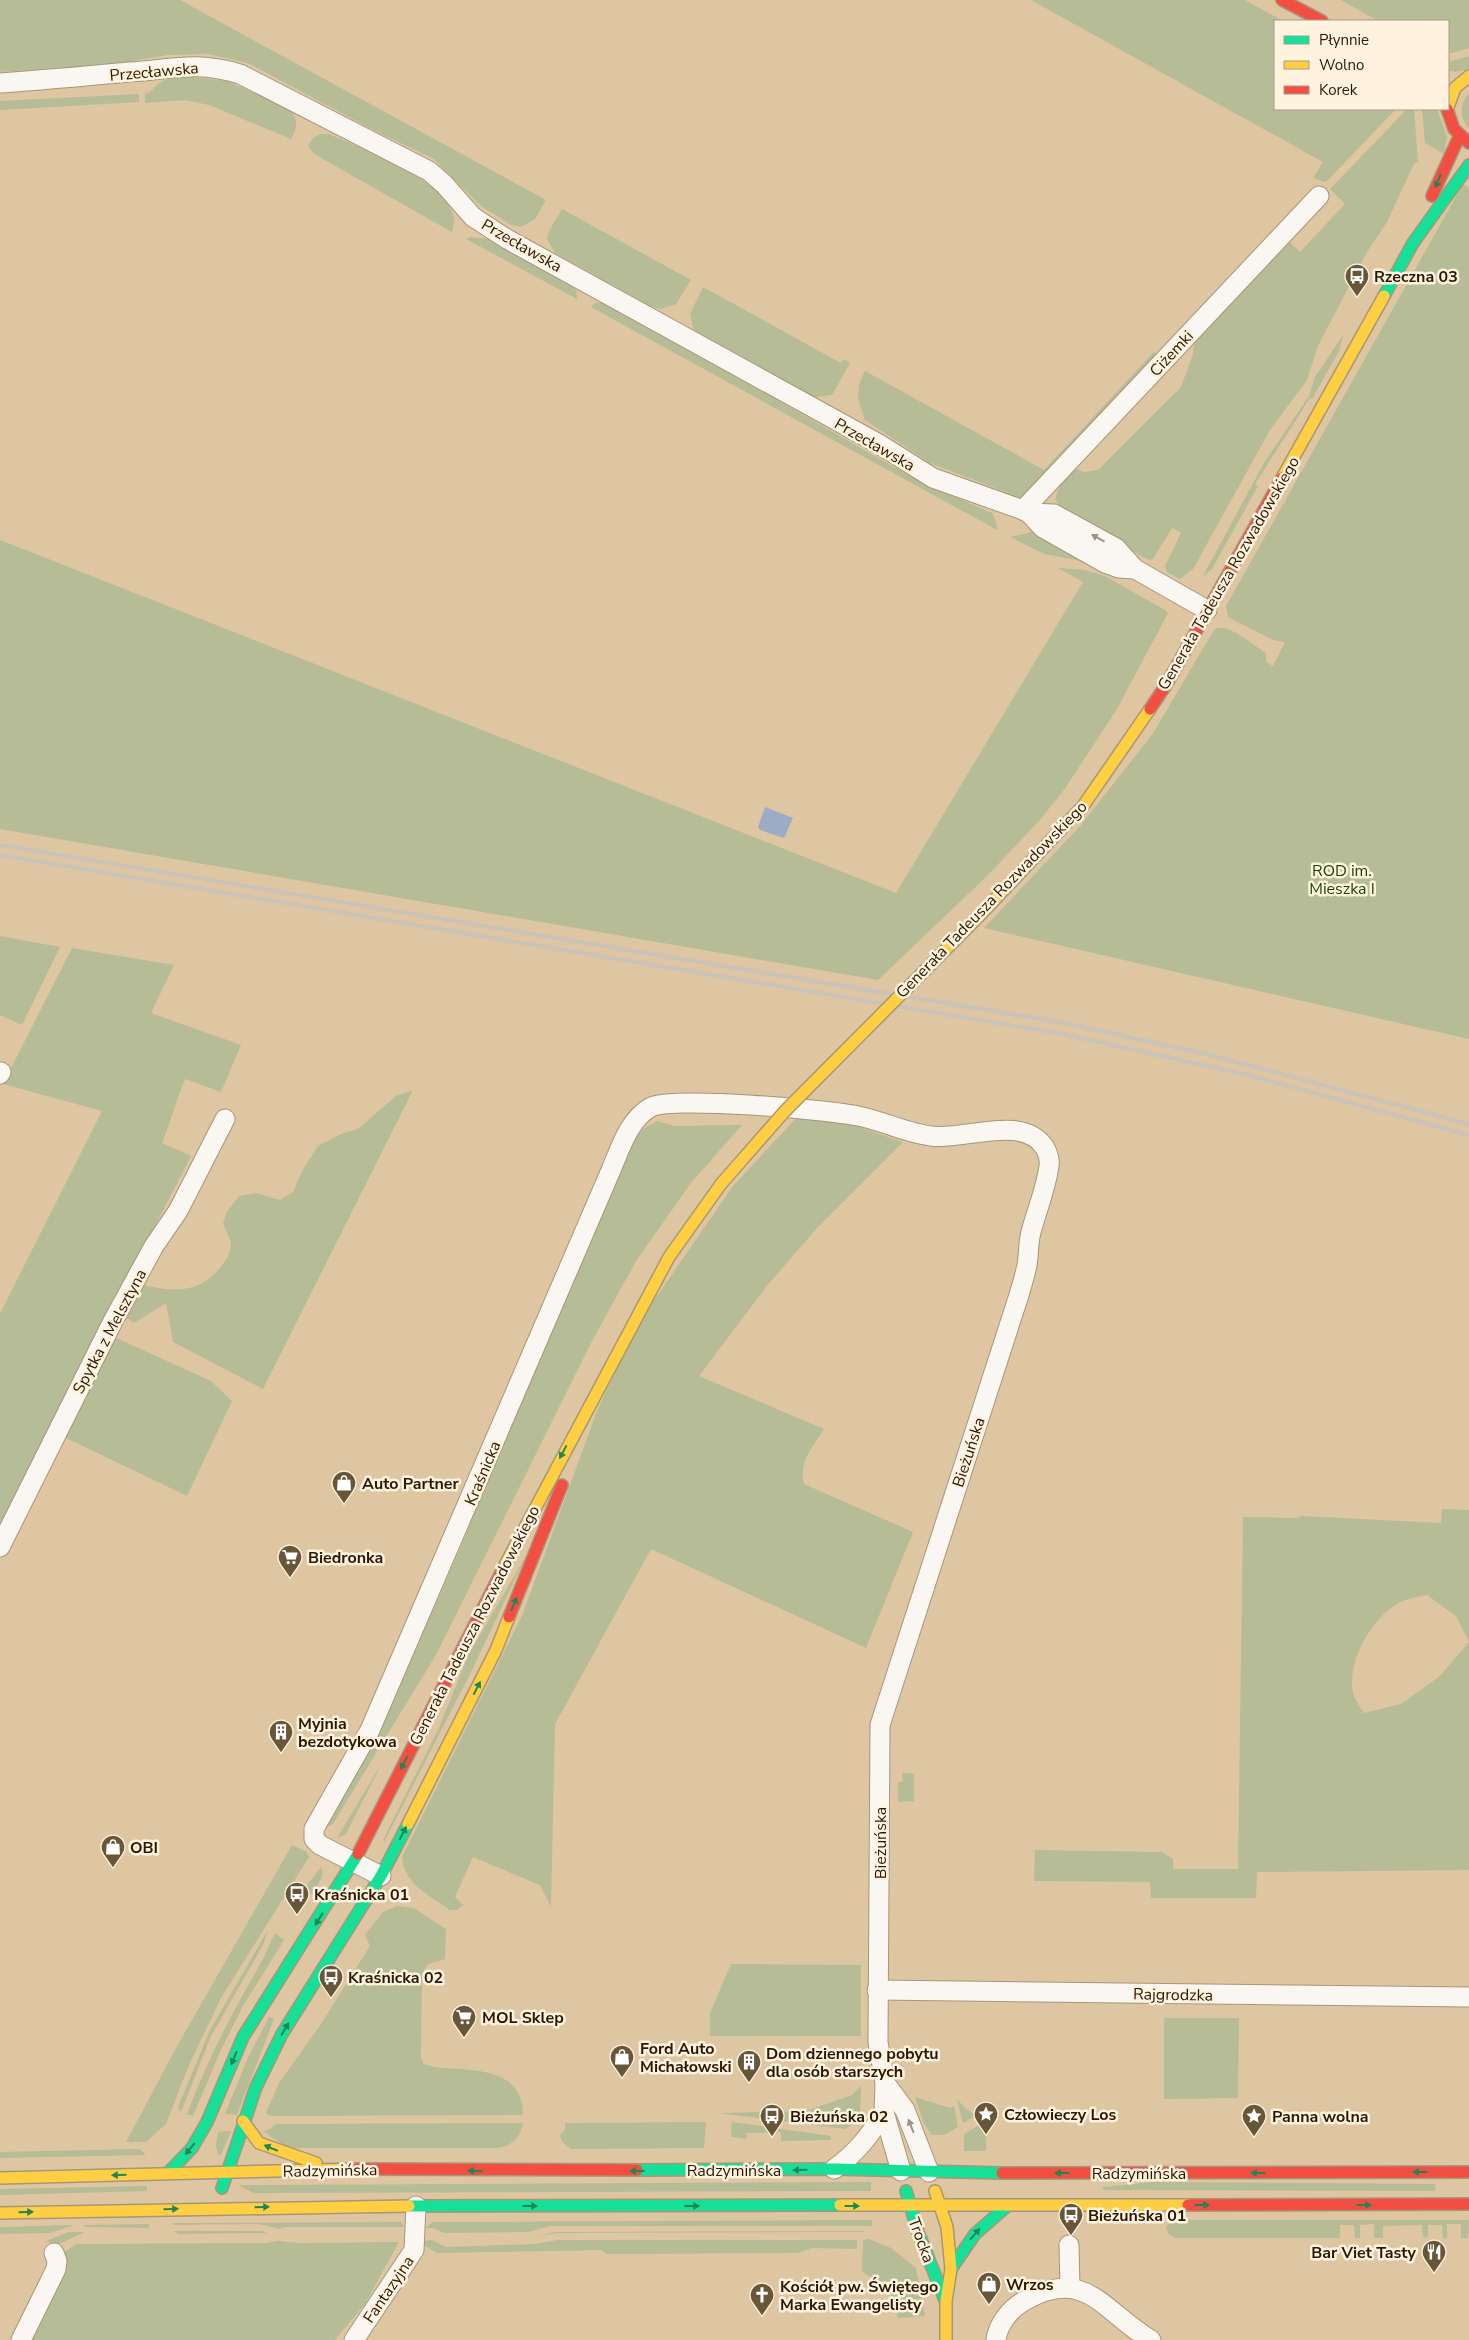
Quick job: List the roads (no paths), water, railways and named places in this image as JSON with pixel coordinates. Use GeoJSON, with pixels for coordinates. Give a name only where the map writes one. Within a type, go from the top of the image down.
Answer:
{"type":"FeatureCollection","features":[{"type":"Feature","properties":{"kind":"street"},"geometry":{"type":"LineString","coordinates":[[1282,0],[1320,20]]}},
{"type":"Feature","properties":{"kind":"street","name":"Przecławska"},"geometry":{"type":"LineString","coordinates":[[0,83],[145,71],[174,66],[216,67],[240,74],[429,171],[444,184],[473,217],[495,231],[880,444],[934,478],[1026,512],[1043,528],[1105,563],[1119,568],[1135,569],[1207,610]]}},
{"type":"Feature","properties":{"kind":"street"},"geometry":{"type":"LineString","coordinates":[[1449,102],[1453,81],[1469,76]]}},
{"type":"Feature","properties":{"kind":"street"},"geometry":{"type":"LineString","coordinates":[[1448,110],[1449,120],[1464,140]]}},
{"type":"Feature","properties":{"kind":"street","name":"Generała Tadeusza Rozwadowskiego"},"geometry":{"type":"LineString","coordinates":[[1413,243],[1444,168],[1464,140]]}},
{"type":"Feature","properties":{"kind":"street","name":"Generała Tadeusza Rozwadowskiego"},"geometry":{"type":"LineString","coordinates":[[207,2122],[243,2037],[354,1863],[469,1632],[610,1363],[669,1257],[721,1184],[785,1111],[982,913],[1083,806],[1166,685],[1413,243],[1469,165]]}},
{"type":"Feature","properties":{"kind":"street","name":"Ciżemki"},"geometry":{"type":"LineString","coordinates":[[1026,512],[1319,196]]}},
{"type":"Feature","properties":{"kind":"street","name":"Kraśnicka"},"geometry":{"type":"LineString","coordinates":[[381,1876],[320,1845],[314,1839],[314,1829],[370,1730],[626,1135],[652,1107],[678,1104],[727,1104]]}},
{"type":"Feature","properties":{"kind":"street","name":"Bieżuńska"},"geometry":{"type":"LineString","coordinates":[[727,1104],[835,1111],[861,1116],[932,1137],[974,1135],[999,1129],[1019,1130],[1041,1141],[1047,1151],[1050,1164],[1031,1234],[1027,1266],[1019,1295],[880,1725],[878,2042],[885,2083],[884,2112],[910,2206]]}},
{"type":"Feature","properties":{"kind":"street","name":"Spytka z Melsztyna"},"geometry":{"type":"LineString","coordinates":[[0,1547],[113,1320],[154,1246],[178,1211],[225,1119]]}},
{"type":"Feature","properties":{"kind":"street","name":"Generała Tadeusza Rozwadowskiego"},"geometry":{"type":"LineString","coordinates":[[214,2208],[256,2087],[282,2034],[381,1876],[496,1650],[610,1363]]}},
{"type":"Feature","properties":{"kind":"street","name":"Rajgrodzka"},"geometry":{"type":"LineString","coordinates":[[877,1990],[1469,1997]]}},
{"type":"Feature","properties":{"kind":"street","name":"Bieżuńska"},"geometry":{"type":"LineString","coordinates":[[885,2083],[905,2110],[928,2172]]}},
{"type":"Feature","properties":{"kind":"street","name":"Bieżuńska"},"geometry":{"type":"LineString","coordinates":[[834,2169],[855,2154],[870,2136],[884,2112]]}},
{"type":"Feature","properties":{"kind":"street"},"geometry":{"type":"LineString","coordinates":[[244,2121],[259,2143],[334,2169]]}},
{"type":"Feature","properties":{"kind":"street"},"geometry":{"type":"LineString","coordinates":[[206,2147],[207,2122]]}},
{"type":"Feature","properties":{"kind":"street"},"geometry":{"type":"LineString","coordinates":[[168,2173],[192,2148],[207,2122]]}},
{"type":"Feature","properties":{"kind":"street"},"geometry":{"type":"LineString","coordinates":[[209,2168],[214,2208]]}},
{"type":"Feature","properties":{"kind":"street","name":"Radzymińska"},"geometry":{"type":"LineString","coordinates":[[0,2178],[168,2173],[209,2168],[228,2172],[334,2169],[543,2171],[834,2169],[928,2172],[1469,2172]]}},
{"type":"Feature","properties":{"kind":"street","name":"Trocka"},"geometry":{"type":"LineString","coordinates":[[928,2172],[947,2227],[951,2269],[946,2301],[946,2340]]}},
{"type":"Feature","properties":{"kind":"street","name":"Radzymińska"},"geometry":{"type":"LineString","coordinates":[[0,2213],[416,2206],[1469,2204]]}},
{"type":"Feature","properties":{"kind":"street","name":"Fantazyjna"},"geometry":{"type":"LineString","coordinates":[[354,2340],[414,2250],[416,2206]]}},
{"type":"Feature","properties":{"kind":"street","name":"Trocka"},"geometry":{"type":"LineString","coordinates":[[910,2206],[946,2301]]}},
{"type":"Feature","properties":{"kind":"street","name":"Trocka"},"geometry":{"type":"LineString","coordinates":[[951,2269],[973,2235],[988,2219],[1007,2206]]}},
{"type":"Feature","properties":{"kind":"street"},"geometry":{"type":"LineString","coordinates":[[1069,2245],[1070,2288]]}},
{"type":"Feature","properties":{"kind":"street"},"geometry":{"type":"LineString","coordinates":[[20,2340],[56,2269],[57,2260],[54,2253]]}},
{"type":"Feature","properties":{"kind":"street"},"geometry":{"type":"LineString","coordinates":[[996,2340],[997,2332],[1003,2321],[1022,2302],[1053,2289],[1070,2288],[1090,2294],[1151,2340]]}},
{"type":"Feature","properties":{"kind":"water"},"geometry":{"type":"Polygon","coordinates":[[[765,807],[793,818],[784,838],[760,830],[758,827],[765,807]]]}},
{"type":"Feature","properties":{"kind":"railway"},"geometry":{"type":"LineString","coordinates":[[0,845],[1065,1023],[1206,1054],[1469,1124]]}},
{"type":"Feature","properties":{"kind":"railway"},"geometry":{"type":"LineString","coordinates":[[0,855],[1063,1034],[1248,1075],[1469,1135]]}},
{"type":"Feature","properties":{"kind":"place","name":"Rzeczna 03"},"geometry":{"type":"Point","coordinates":[1357,297]}},
{"type":"Feature","properties":{"kind":"place","name":"Auto Partner"},"geometry":{"type":"Point","coordinates":[344,1504]}},
{"type":"Feature","properties":{"kind":"place","name":"Biedronka"},"geometry":{"type":"Point","coordinates":[290,1578]}},
{"type":"Feature","properties":{"kind":"place","name":"Myjnia bezdotykowa"},"geometry":{"type":"Point","coordinates":[281,1753]}},
{"type":"Feature","properties":{"kind":"place","name":"OBI"},"geometry":{"type":"Point","coordinates":[113,1868]}},
{"type":"Feature","properties":{"kind":"place","name":"Kraśnicka 01"},"geometry":{"type":"Point","coordinates":[297,1915]}},
{"type":"Feature","properties":{"kind":"place","name":"Kraśnicka 02"},"geometry":{"type":"Point","coordinates":[331,1998]}},
{"type":"Feature","properties":{"kind":"place","name":"MOL Sklep"},"geometry":{"type":"Point","coordinates":[464,2038]}},
{"type":"Feature","properties":{"kind":"place","name":"Ford Auto Michałowski"},"geometry":{"type":"Point","coordinates":[622,2078]}},
{"type":"Feature","properties":{"kind":"place","name":"Dom dziennego pobytu dla osób starszych"},"geometry":{"type":"Point","coordinates":[749,2083]}},
{"type":"Feature","properties":{"kind":"place","name":"Człowieczy Los"},"geometry":{"type":"Point","coordinates":[986,2135]}},
{"type":"Feature","properties":{"kind":"place","name":"Bieżuńska 02"},"geometry":{"type":"Point","coordinates":[772,2137]}},
{"type":"Feature","properties":{"kind":"place","name":"Panna wolna"},"geometry":{"type":"Point","coordinates":[1254,2137]}},
{"type":"Feature","properties":{"kind":"place","name":"Bieżuńska 01"},"geometry":{"type":"Point","coordinates":[1071,2236]}},
{"type":"Feature","properties":{"kind":"place","name":"Bar Viet Tasty"},"geometry":{"type":"Point","coordinates":[1434,2273]}},
{"type":"Feature","properties":{"kind":"place","name":"Wrzos"},"geometry":{"type":"Point","coordinates":[989,2305]}},
{"type":"Feature","properties":{"kind":"place","name":"Kościół pw. Świętego Marka Ewangelisty"},"geometry":{"type":"Point","coordinates":[762,2316]}},
{"type":"Feature","properties":{"kind":"park label","name":"ROD im. Mieszka I"},"geometry":{"type":"Point","coordinates":[1342,879]}}]}
